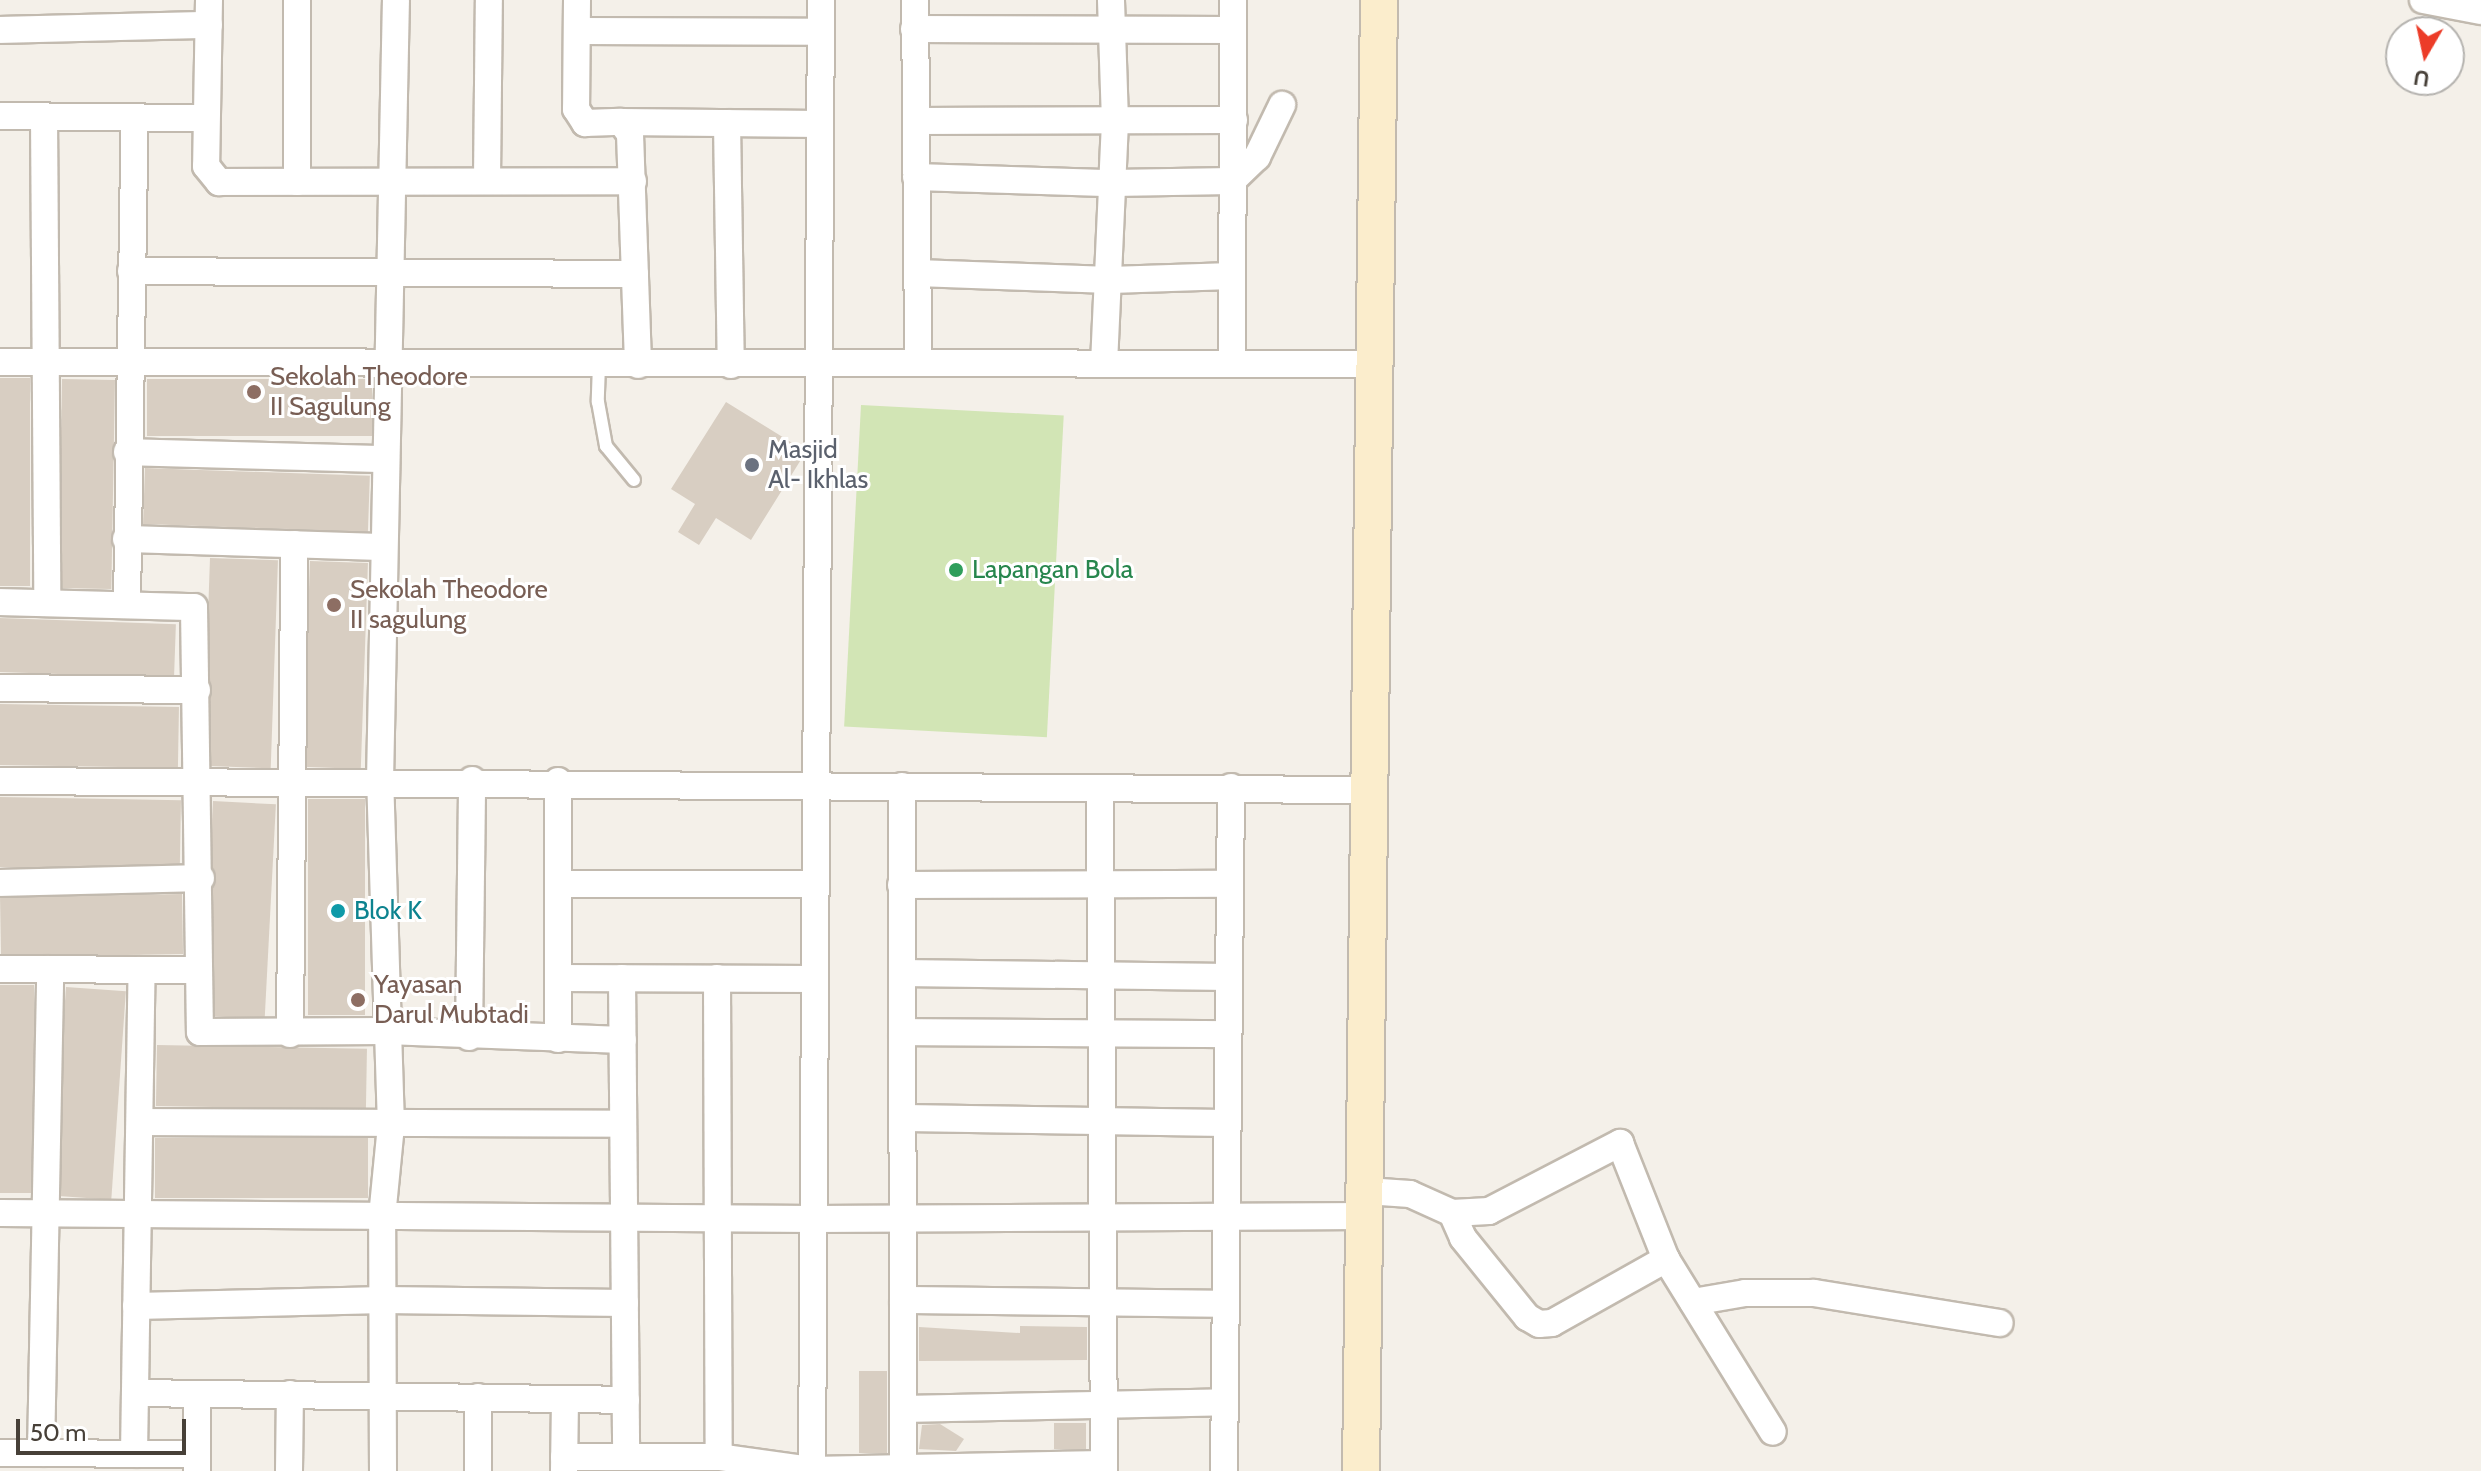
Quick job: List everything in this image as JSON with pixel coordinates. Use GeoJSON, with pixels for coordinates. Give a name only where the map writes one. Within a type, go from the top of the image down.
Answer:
{"type":"FeatureCollection","features":[{"type":"Feature","properties":{"kind":"street"},"geometry":{"type":"LineString","coordinates":[[297,0],[297,182]]}},
{"type":"Feature","properties":{"kind":"street"},"geometry":{"type":"LineString","coordinates":[[383,1471],[382,1217],[391,1126],[380,781],[384,459],[395,178],[396,0]]}},
{"type":"Feature","properties":{"kind":"street"},"geometry":{"type":"LineString","coordinates":[[487,179],[489,0]]}},
{"type":"Feature","properties":{"kind":"street"},"geometry":{"type":"LineString","coordinates":[[577,0],[576,109],[585,123],[820,124]]}},
{"type":"Feature","properties":{"kind":"street"},"geometry":{"type":"LineString","coordinates":[[812,1470],[821,0]]}},
{"type":"Feature","properties":{"kind":"street"},"geometry":{"type":"LineString","coordinates":[[915,0],[918,361]]}},
{"type":"Feature","properties":{"kind":"street"},"geometry":{"type":"LineString","coordinates":[[1104,364],[1115,121],[1111,0]]}},
{"type":"Feature","properties":{"kind":"street"},"geometry":{"type":"LineString","coordinates":[[1232,362],[1233,0]]}},
{"type":"Feature","properties":{"kind":"street"},"geometry":{"type":"LineString","coordinates":[[1361,1471],[1379,0]]}},
{"type":"Feature","properties":{"kind":"street"},"geometry":{"type":"LineString","coordinates":[[2423,0],[2481,11]]}},
{"type":"Feature","properties":{"kind":"street"},"geometry":{"type":"LineString","coordinates":[[0,30],[209,12],[204,118],[206,166],[219,182],[395,178],[633,181]]}},
{"type":"Feature","properties":{"kind":"street"},"geometry":{"type":"LineString","coordinates":[[914,29],[1232,30]]}},
{"type":"Feature","properties":{"kind":"street"},"geometry":{"type":"LineString","coordinates":[[577,31],[821,32]]}},
{"type":"Feature","properties":{"kind":"street"},"geometry":{"type":"LineString","coordinates":[[916,177],[1112,183],[1232,181],[1257,157],[1282,105]]}},
{"type":"Feature","properties":{"kind":"street"},"geometry":{"type":"LineString","coordinates":[[0,116],[204,118]]}},
{"type":"Feature","properties":{"kind":"street"},"geometry":{"type":"LineString","coordinates":[[44,117],[48,363],[47,603]]}},
{"type":"Feature","properties":{"kind":"street"},"geometry":{"type":"LineString","coordinates":[[127,604],[127,452],[135,117]]}},
{"type":"Feature","properties":{"kind":"street"},"geometry":{"type":"LineString","coordinates":[[917,121],[1234,120]]}},
{"type":"Feature","properties":{"kind":"street"},"geometry":{"type":"LineString","coordinates":[[621,122],[630,134],[638,365]]}},
{"type":"Feature","properties":{"kind":"street"},"geometry":{"type":"LineString","coordinates":[[727,123],[731,365]]}},
{"type":"Feature","properties":{"kind":"street"},"geometry":{"type":"LineString","coordinates":[[131,271],[635,274]]}},
{"type":"Feature","properties":{"kind":"street"},"geometry":{"type":"LineString","coordinates":[[917,273],[1110,280],[1232,276]]}},
{"type":"Feature","properties":{"kind":"street"},"geometry":{"type":"LineString","coordinates":[[0,362],[1373,364]]}},
{"type":"Feature","properties":{"kind":"street"},"geometry":{"type":"LineString","coordinates":[[127,452],[384,459]]}},
{"type":"Feature","properties":{"kind":"street"},"geometry":{"type":"LineString","coordinates":[[126,539],[383,547]]}},
{"type":"Feature","properties":{"kind":"street"},"geometry":{"type":"LineString","coordinates":[[290,1034],[294,544]]}},
{"type":"Feature","properties":{"kind":"street"},"geometry":{"type":"LineString","coordinates":[[0,602],[194,607],[200,784],[200,1032],[290,1034],[387,1031],[469,1037],[623,1040]]}},
{"type":"Feature","properties":{"kind":"street"},"geometry":{"type":"LineString","coordinates":[[0,688],[197,690]]}},
{"type":"Feature","properties":{"kind":"street"},"geometry":{"type":"LineString","coordinates":[[0,781],[293,785],[472,780],[1369,790]]}},
{"type":"Feature","properties":{"kind":"street"},"geometry":{"type":"LineString","coordinates":[[469,1037],[472,780]]}},
{"type":"Feature","properties":{"kind":"street"},"geometry":{"type":"LineString","coordinates":[[558,781],[558,1039]]}},
{"type":"Feature","properties":{"kind":"street"},"geometry":{"type":"LineString","coordinates":[[902,786],[903,1471]]}},
{"type":"Feature","properties":{"kind":"street"},"geometry":{"type":"LineString","coordinates":[[1224,1471],[1231,787]]}},
{"type":"Feature","properties":{"kind":"street"},"geometry":{"type":"LineString","coordinates":[[565,1399],[564,1464],[626,1457],[719,1457],[812,1470],[1104,1467],[1100,789]]}},
{"type":"Feature","properties":{"kind":"street"},"geometry":{"type":"LineString","coordinates":[[0,883],[201,878]]}},
{"type":"Feature","properties":{"kind":"street"},"geometry":{"type":"LineString","coordinates":[[558,884],[814,884]]}},
{"type":"Feature","properties":{"kind":"street"},"geometry":{"type":"LineString","coordinates":[[901,885],[1230,884]]}},
{"type":"Feature","properties":{"kind":"street"},"geometry":{"type":"LineString","coordinates":[[0,969],[199,970]]}},
{"type":"Feature","properties":{"kind":"street"},"geometry":{"type":"LineString","coordinates":[[41,1453],[50,969]]}},
{"type":"Feature","properties":{"kind":"street"},"geometry":{"type":"LineString","coordinates":[[134,1454],[141,1211],[142,970]]}},
{"type":"Feature","properties":{"kind":"street"},"geometry":{"type":"LineString","coordinates":[[902,973],[1229,977]]}},
{"type":"Feature","properties":{"kind":"street"},"geometry":{"type":"LineString","coordinates":[[558,978],[814,979]]}},
{"type":"Feature","properties":{"kind":"street"},"geometry":{"type":"LineString","coordinates":[[622,978],[626,1457]]}},
{"type":"Feature","properties":{"kind":"street"},"geometry":{"type":"LineString","coordinates":[[717,978],[719,1457]]}},
{"type":"Feature","properties":{"kind":"street"},"geometry":{"type":"LineString","coordinates":[[902,1032],[1228,1034]]}},
{"type":"Feature","properties":{"kind":"street"},"geometry":{"type":"LineString","coordinates":[[903,1118],[1227,1123]]}},
{"type":"Feature","properties":{"kind":"street"},"geometry":{"type":"LineString","coordinates":[[140,1122],[391,1126],[623,1124]]}},
{"type":"Feature","properties":{"kind":"street"},"geometry":{"type":"LineString","coordinates":[[0,1213],[141,1211],[382,1217],[814,1219],[1102,1217],[1226,1214],[1366,1204],[1410,1194],[1452,1213],[1489,1211],[1620,1143],[1666,1259],[1773,1432]]}},
{"type":"Feature","properties":{"kind":"street"},"geometry":{"type":"LineString","coordinates":[[1452,1213],[1463,1238],[1527,1317],[1539,1324],[1552,1323],[1666,1259]]}},
{"type":"Feature","properties":{"kind":"street"},"geometry":{"type":"LineString","coordinates":[[1693,1302],[1745,1293],[1814,1293],[2000,1323]]}},
{"type":"Feature","properties":{"kind":"street"},"geometry":{"type":"LineString","coordinates":[[136,1306],[384,1300],[625,1303]]}},
{"type":"Feature","properties":{"kind":"street"},"geometry":{"type":"LineString","coordinates":[[903,1300],[1225,1304]]}},
{"type":"Feature","properties":{"kind":"street"},"geometry":{"type":"LineString","coordinates":[[135,1393],[626,1400]]}},
{"type":"Feature","properties":{"kind":"street"},"geometry":{"type":"LineString","coordinates":[[0,1453],[134,1454],[197,1462],[197,1394]]}},
{"type":"Feature","properties":{"kind":"street"},"geometry":{"type":"LineString","coordinates":[[289,1471],[290,1394]]}},
{"type":"Feature","properties":{"kind":"street"},"geometry":{"type":"LineString","coordinates":[[478,1397],[478,1471]]}},
{"type":"Feature","properties":{"kind":"street"},"geometry":{"type":"LineString","coordinates":[[904,1409],[1225,1402]]}},
{"type":"Feature","properties":{"kind":"lane"},"geometry":{"type":"LineString","coordinates":[[599,364],[598,402],[606,446],[634,480]]}},
{"type":"Feature","properties":{"kind":"green space","name":"Lapangan Bola"},"geometry":{"type":"Polygon","coordinates":[[[861,405],[1064,416],[1047,737],[844,727],[861,405]]]}},
{"type":"Feature","properties":{"kind":"building"},"geometry":{"type":"Polygon","coordinates":[[[0,378],[30,378],[30,586],[0,586],[0,378]]]}},
{"type":"Feature","properties":{"kind":"building"},"geometry":{"type":"Polygon","coordinates":[[[62,379],[115,380],[111,589],[58,588],[62,379]]]}},
{"type":"Feature","properties":{"kind":"building"},"geometry":{"type":"Polygon","coordinates":[[[147,379],[372,379],[372,436],[147,436],[147,379]]]}},
{"type":"Feature","properties":{"kind":"building"},"geometry":{"type":"Polygon","coordinates":[[[726,402],[802,449],[802,458],[751,540],[716,518],[699,545],[678,532],[695,504],[671,489],[726,402]]]}},
{"type":"Feature","properties":{"kind":"building"},"geometry":{"type":"Polygon","coordinates":[[[145,468],[370,476],[368,532],[143,524],[145,468]]]}},
{"type":"Feature","properties":{"kind":"building"},"geometry":{"type":"Polygon","coordinates":[[[210,558],[278,560],[271,768],[203,766],[210,558]]]}},
{"type":"Feature","properties":{"kind":"building"},"geometry":{"type":"Polygon","coordinates":[[[310,561],[368,563],[361,769],[303,767],[310,561]]]}},
{"type":"Feature","properties":{"kind":"building"},"geometry":{"type":"Polygon","coordinates":[[[0,618],[176,624],[174,678],[0,672],[0,618]]]}},
{"type":"Feature","properties":{"kind":"building"},"geometry":{"type":"Polygon","coordinates":[[[0,704],[179,707],[178,768],[0,765],[0,704]]]}},
{"type":"Feature","properties":{"kind":"building"},"geometry":{"type":"Polygon","coordinates":[[[0,797],[181,800],[180,870],[0,867],[0,797]]]}},
{"type":"Feature","properties":{"kind":"building","name":"Blok K"},"geometry":{"type":"Polygon","coordinates":[[[308,799],[365,799],[365,1015],[308,1015],[308,799]]]}},
{"type":"Feature","properties":{"kind":"building","name":"Blok K"},"geometry":{"type":"Polygon","coordinates":[[[213,801],[276,804],[265,1019],[202,1016],[213,801]]]}},
{"type":"Feature","properties":{"kind":"building"},"geometry":{"type":"Polygon","coordinates":[[[182,894],[183,954],[1,957],[0,897],[182,894]]]}},
{"type":"Feature","properties":{"kind":"building"},"geometry":{"type":"Polygon","coordinates":[[[0,985],[34,985],[34,1193],[0,1193],[0,985]]]}},
{"type":"Feature","properties":{"kind":"building"},"geometry":{"type":"Polygon","coordinates":[[[66,987],[126,991],[111,1200],[51,1195],[66,987]]]}},
{"type":"Feature","properties":{"kind":"building"},"geometry":{"type":"Polygon","coordinates":[[[157,1045],[367,1049],[366,1110],[156,1106],[157,1045]]]}},
{"type":"Feature","properties":{"kind":"building"},"geometry":{"type":"Polygon","coordinates":[[[155,1138],[368,1138],[368,1198],[155,1198],[155,1138]]]}},
{"type":"Feature","properties":{"kind":"building"},"geometry":{"type":"Polygon","coordinates":[[[1020,1326],[1087,1327],[1087,1360],[919,1361],[919,1327],[1020,1333],[1020,1326]]]}},
{"type":"Feature","properties":{"kind":"building"},"geometry":{"type":"Polygon","coordinates":[[[859,1371],[887,1371],[887,1453],[859,1453],[859,1371]]]}},
{"type":"Feature","properties":{"kind":"building"},"geometry":{"type":"Polygon","coordinates":[[[1054,1423],[1086,1423],[1086,1449],[1054,1449],[1054,1423]]]}},
{"type":"Feature","properties":{"kind":"building"},"geometry":{"type":"Polygon","coordinates":[[[940,1424],[964,1439],[956,1451],[919,1449],[922,1425],[940,1424]]]}},
{"type":"Feature","properties":{"kind":"place","name":"Sekolah Theodore II Sagulung"},"geometry":{"type":"Point","coordinates":[254,392]}},
{"type":"Feature","properties":{"kind":"place","name":"Masjid Al- Ikhlas"},"geometry":{"type":"Point","coordinates":[752,465]}},
{"type":"Feature","properties":{"kind":"place","name":"Lapangan Bola"},"geometry":{"type":"Point","coordinates":[956,570]}},
{"type":"Feature","properties":{"kind":"place","name":"Sekolah Theodore II sagulung"},"geometry":{"type":"Point","coordinates":[334,605]}},
{"type":"Feature","properties":{"kind":"place","name":"Blok K"},"geometry":{"type":"Point","coordinates":[338,911]}},
{"type":"Feature","properties":{"kind":"place","name":"Yayasan Darul Mubtadi"},"geometry":{"type":"Point","coordinates":[358,1000]}}]}
